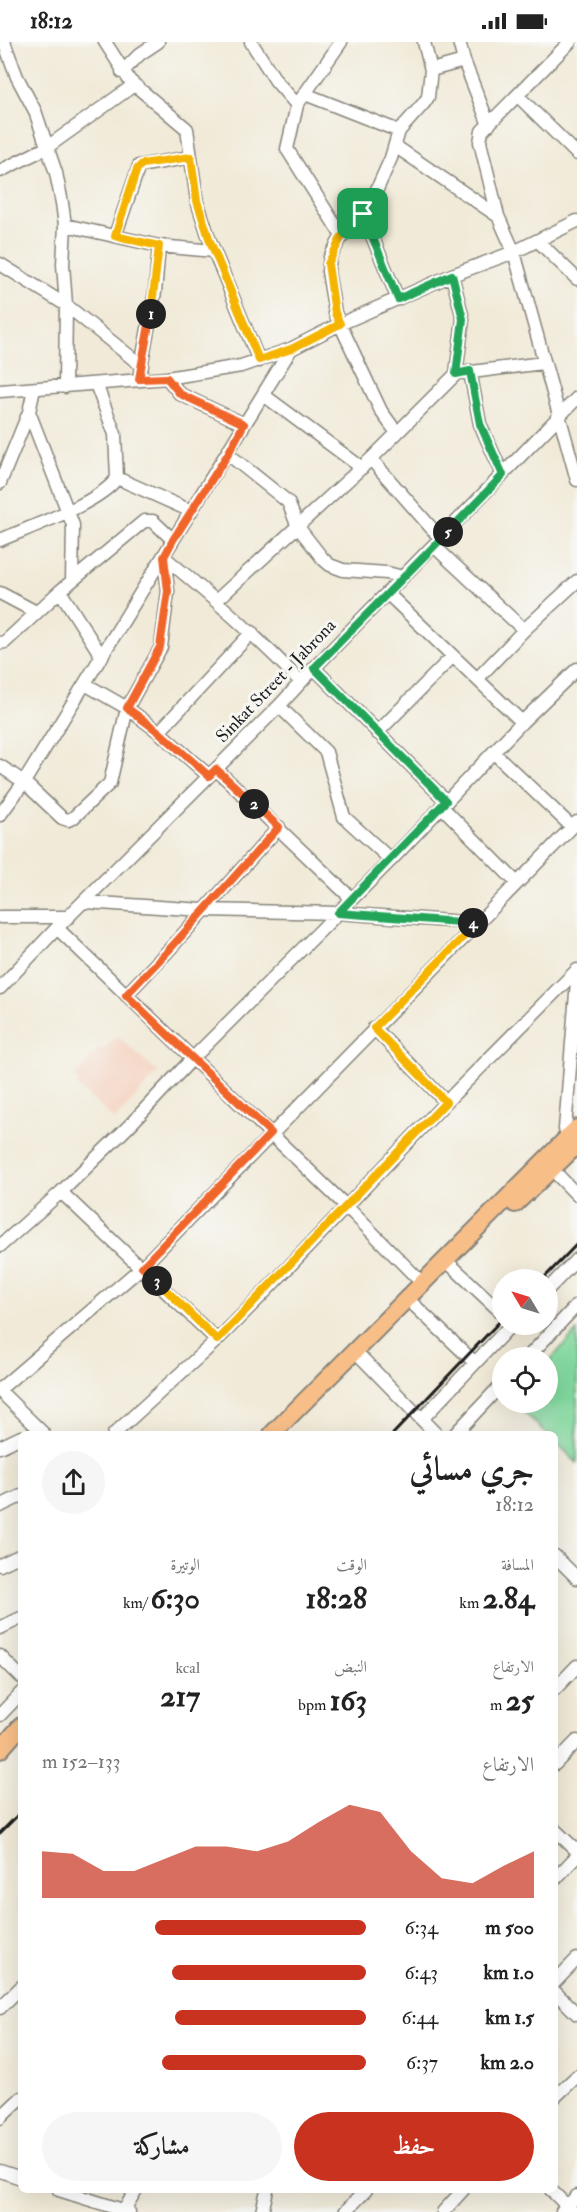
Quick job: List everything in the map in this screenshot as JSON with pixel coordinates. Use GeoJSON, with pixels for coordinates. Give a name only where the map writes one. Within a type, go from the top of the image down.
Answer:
{"type":"FeatureCollection","features":[{"type":"Feature","properties":{"kind":"main road"},"geometry":{"type":"LineString","coordinates":[[288,1431],[423,1284],[573,1140]]}},
{"type":"Feature","properties":{"kind":"main road"},"geometry":{"type":"LineString","coordinates":[[275,1431],[453,1267],[522,1196],[548,1165]]}},
{"type":"Feature","properties":{"kind":"main road"},"geometry":{"type":"LineString","coordinates":[[0,1750],[18,1729]]}},
{"type":"Feature","properties":{"kind":"main road"},"geometry":{"type":"LineString","coordinates":[[0,1765],[18,1745]]}},
{"type":"Feature","properties":{"kind":"street"},"geometry":{"type":"LineString","coordinates":[[4,42],[17,77],[35,111],[56,173],[65,225],[63,264],[66,305],[65,387]]}},
{"type":"Feature","properties":{"kind":"street"},"geometry":{"type":"LineString","coordinates":[[105,42],[122,72],[134,85],[187,129],[197,201],[214,251],[259,360]]}},
{"type":"Feature","properties":{"kind":"street"},"geometry":{"type":"LineString","coordinates":[[122,72],[140,54],[158,42]]}},
{"type":"Feature","properties":{"kind":"street"},"geometry":{"type":"LineString","coordinates":[[251,42],[276,81],[297,105]]}},
{"type":"Feature","properties":{"kind":"street"},"geometry":{"type":"LineString","coordinates":[[341,42],[297,105],[287,149],[342,236]]}},
{"type":"Feature","properties":{"kind":"street"},"geometry":{"type":"LineString","coordinates":[[397,433],[381,411],[335,313],[328,271],[330,257],[342,236],[363,214],[384,177],[399,131],[428,97],[431,70],[424,42]]}},
{"type":"Feature","properties":{"kind":"street"},"geometry":{"type":"LineString","coordinates":[[459,42],[464,62],[489,125]]}},
{"type":"Feature","properties":{"kind":"street"},"geometry":{"type":"LineString","coordinates":[[570,42],[482,131],[480,142],[498,216],[514,252],[559,418],[572,443],[577,480]]}},
{"type":"Feature","properties":{"kind":"street"},"geometry":{"type":"LineString","coordinates":[[431,70],[464,62]]}},
{"type":"Feature","properties":{"kind":"street"},"geometry":{"type":"LineString","coordinates":[[0,171],[46,148],[134,85]]}},
{"type":"Feature","properties":{"kind":"street"},"geometry":{"type":"LineString","coordinates":[[305,94],[399,131]]}},
{"type":"Feature","properties":{"kind":"street"},"geometry":{"type":"LineString","coordinates":[[518,96],[577,154]]}},
{"type":"Feature","properties":{"kind":"street"},"geometry":{"type":"LineString","coordinates":[[395,146],[498,216]]}},
{"type":"Feature","properties":{"kind":"street"},"geometry":{"type":"LineString","coordinates":[[115,236],[139,166],[191,157]]}},
{"type":"Feature","properties":{"kind":"street"},"geometry":{"type":"LineString","coordinates":[[363,214],[398,299]]}},
{"type":"Feature","properties":{"kind":"street"},"geometry":{"type":"LineString","coordinates":[[0,391],[167,378],[241,366],[291,349],[340,324],[452,275],[514,252],[577,221]]}},
{"type":"Feature","properties":{"kind":"street"},"geometry":{"type":"LineString","coordinates":[[65,225],[159,246],[214,251]]}},
{"type":"Feature","properties":{"kind":"street"},"geometry":{"type":"LineString","coordinates":[[538,241],[577,279]]}},
{"type":"Feature","properties":{"kind":"street"},"geometry":{"type":"LineString","coordinates":[[139,379],[155,292],[159,246]]}},
{"type":"Feature","properties":{"kind":"street"},"geometry":{"type":"LineString","coordinates":[[0,264],[66,305],[142,366]]}},
{"type":"Feature","properties":{"kind":"street"},"geometry":{"type":"LineString","coordinates":[[452,275],[463,319],[456,374]]}},
{"type":"Feature","properties":{"kind":"street"},"geometry":{"type":"LineString","coordinates":[[0,815],[24,782],[228,454],[244,424],[265,396],[291,349]]}},
{"type":"Feature","properties":{"kind":"street"},"geometry":{"type":"LineString","coordinates":[[217,600],[362,468],[456,374],[543,363]]}},
{"type":"Feature","properties":{"kind":"street"},"geometry":{"type":"LineString","coordinates":[[470,371],[480,424],[503,475]]}},
{"type":"Feature","properties":{"kind":"street"},"geometry":{"type":"LineString","coordinates":[[167,378],[180,394],[244,424]]}},
{"type":"Feature","properties":{"kind":"street"},"geometry":{"type":"LineString","coordinates":[[0,540],[66,511],[104,491],[117,478],[116,442],[109,415],[96,384]]}},
{"type":"Feature","properties":{"kind":"street"},"geometry":{"type":"LineString","coordinates":[[0,483],[29,412],[34,389]]}},
{"type":"Feature","properties":{"kind":"street"},"geometry":{"type":"LineString","coordinates":[[265,396],[362,468]]}},
{"type":"Feature","properties":{"kind":"street","name":"Sinkat Street - Jabrona"},"geometry":{"type":"LineString","coordinates":[[0,988],[279,706],[577,398]]}},
{"type":"Feature","properties":{"kind":"street"},"geometry":{"type":"LineString","coordinates":[[29,412],[73,525],[72,580]]}},
{"type":"Feature","properties":{"kind":"street"},"geometry":{"type":"LineString","coordinates":[[228,454],[288,502],[298,527],[323,560],[330,565],[343,570],[387,573],[403,577]]}},
{"type":"Feature","properties":{"kind":"street"},"geometry":{"type":"LineString","coordinates":[[371,459],[438,543],[524,630]]}},
{"type":"Feature","properties":{"kind":"street"},"geometry":{"type":"LineString","coordinates":[[117,478],[191,511]]}},
{"type":"Feature","properties":{"kind":"street"},"geometry":{"type":"LineString","coordinates":[[0,643],[5,642],[72,580],[144,521],[153,521],[173,540]]}},
{"type":"Feature","properties":{"kind":"street"},"geometry":{"type":"LineString","coordinates":[[164,557],[217,600],[301,682]]}},
{"type":"Feature","properties":{"kind":"street"},"geometry":{"type":"LineString","coordinates":[[0,766],[24,782],[62,818],[68,820],[73,818],[110,783],[127,708],[160,647],[168,591],[164,557]]}},
{"type":"Feature","properties":{"kind":"street"},"geometry":{"type":"LineString","coordinates":[[477,679],[524,630],[577,581]]}},
{"type":"Feature","properties":{"kind":"street"},"geometry":{"type":"LineString","coordinates":[[60,591],[102,657]]}},
{"type":"Feature","properties":{"kind":"street"},"geometry":{"type":"LineString","coordinates":[[0,593],[36,612]]}},
{"type":"Feature","properties":{"kind":"street"},"geometry":{"type":"LineString","coordinates":[[387,593],[522,722]]}},
{"type":"Feature","properties":{"kind":"street"},"geometry":{"type":"LineString","coordinates":[[159,732],[252,632]]}},
{"type":"Feature","properties":{"kind":"street"},"geometry":{"type":"LineString","coordinates":[[377,733],[453,656]]}},
{"type":"Feature","properties":{"kind":"street"},"geometry":{"type":"LineString","coordinates":[[314,668],[517,883]]}},
{"type":"Feature","properties":{"kind":"street"},"geometry":{"type":"LineString","coordinates":[[0,1246],[61,1192],[129,1125],[391,860],[522,722],[577,669]]}},
{"type":"Feature","properties":{"kind":"street"},"geometry":{"type":"LineString","coordinates":[[85,684],[127,708],[212,773],[279,827],[352,899]]}},
{"type":"Feature","properties":{"kind":"street"},"geometry":{"type":"LineString","coordinates":[[279,706],[326,752],[344,816],[391,860]]}},
{"type":"Feature","properties":{"kind":"street"},"geometry":{"type":"LineString","coordinates":[[36,1431],[0,1390],[142,1267],[574,824],[494,753]]}},
{"type":"Feature","properties":{"kind":"street"},"geometry":{"type":"LineString","coordinates":[[126,995],[279,827]]}},
{"type":"Feature","properties":{"kind":"street"},"geometry":{"type":"LineString","coordinates":[[85,902],[203,910],[338,913],[477,923]]}},
{"type":"Feature","properties":{"kind":"street"},"geometry":{"type":"LineString","coordinates":[[0,917],[69,917]]}},
{"type":"Feature","properties":{"kind":"street"},"geometry":{"type":"LineString","coordinates":[[57,928],[271,1133],[423,1284]]}},
{"type":"Feature","properties":{"kind":"street"},"geometry":{"type":"LineString","coordinates":[[117,1431],[217,1340],[446,1102],[577,970]]}},
{"type":"Feature","properties":{"kind":"street"},"geometry":{"type":"LineString","coordinates":[[573,1140],[565,1129],[577,981]]}},
{"type":"Feature","properties":{"kind":"street"},"geometry":{"type":"LineString","coordinates":[[374,1028],[446,1102]]}},
{"type":"Feature","properties":{"kind":"street"},"geometry":{"type":"LineString","coordinates":[[548,1165],[577,1195]]}},
{"type":"Feature","properties":{"kind":"street"},"geometry":{"type":"LineString","coordinates":[[61,1192],[217,1340]]}},
{"type":"Feature","properties":{"kind":"street"},"geometry":{"type":"LineString","coordinates":[[558,1278],[577,1259]]}},
{"type":"Feature","properties":{"kind":"street"},"geometry":{"type":"LineString","coordinates":[[453,1267],[492,1304]]}},
{"type":"Feature","properties":{"kind":"street"},"geometry":{"type":"LineString","coordinates":[[414,1305],[474,1362]]}},
{"type":"Feature","properties":{"kind":"street"},"geometry":{"type":"LineString","coordinates":[[537,1347],[577,1305]]}},
{"type":"Feature","properties":{"kind":"street"},"geometry":{"type":"LineString","coordinates":[[422,1419],[501,1335]]}},
{"type":"Feature","properties":{"kind":"street"},"geometry":{"type":"LineString","coordinates":[[358,1354],[433,1431]]}},
{"type":"Feature","properties":{"kind":"street"},"geometry":{"type":"LineString","coordinates":[[458,1431],[492,1395]]}},
{"type":"Feature","properties":{"kind":"street"},"geometry":{"type":"LineString","coordinates":[[0,1447],[18,1438]]}},
{"type":"Feature","properties":{"kind":"street"},"geometry":{"type":"LineString","coordinates":[[0,1506],[18,1497]]}},
{"type":"Feature","properties":{"kind":"street"},"geometry":{"type":"LineString","coordinates":[[0,1565],[18,1556]]}},
{"type":"Feature","properties":{"kind":"street"},"geometry":{"type":"LineString","coordinates":[[558,1559],[577,1578]]}},
{"type":"Feature","properties":{"kind":"street"},"geometry":{"type":"LineString","coordinates":[[0,1628],[18,1619]]}},
{"type":"Feature","properties":{"kind":"street"},"geometry":{"type":"LineString","coordinates":[[0,1656],[18,1674]]}},
{"type":"Feature","properties":{"kind":"street"},"geometry":{"type":"LineString","coordinates":[[558,1686],[577,1666]]}},
{"type":"Feature","properties":{"kind":"street"},"geometry":{"type":"LineString","coordinates":[[0,1715],[18,1696]]}},
{"type":"Feature","properties":{"kind":"street"},"geometry":{"type":"LineString","coordinates":[[558,1758],[577,1741]]}},
{"type":"Feature","properties":{"kind":"street"},"geometry":{"type":"LineString","coordinates":[[558,1833],[577,1851]]}},
{"type":"Feature","properties":{"kind":"street"},"geometry":{"type":"LineString","coordinates":[[558,1876],[577,1856]]}},
{"type":"Feature","properties":{"kind":"street"},"geometry":{"type":"LineString","coordinates":[[558,1979],[577,1959]]}},
{"type":"Feature","properties":{"kind":"street"},"geometry":{"type":"LineString","coordinates":[[0,2008],[18,1989]]}},
{"type":"Feature","properties":{"kind":"street"},"geometry":{"type":"LineString","coordinates":[[558,1997],[577,2014]]}},
{"type":"Feature","properties":{"kind":"street"},"geometry":{"type":"LineString","coordinates":[[558,2094],[577,2076]]}},
{"type":"Feature","properties":{"kind":"street"},"geometry":{"type":"LineString","coordinates":[[0,2118],[18,2101]]}},
{"type":"Feature","properties":{"kind":"street"},"geometry":{"type":"LineString","coordinates":[[0,2171],[18,2177]]}},
{"type":"Feature","properties":{"kind":"street"},"geometry":{"type":"LineString","coordinates":[[69,2193],[126,2211],[135,2193]]}},
{"type":"Feature","properties":{"kind":"street"},"geometry":{"type":"LineString","coordinates":[[262,2212],[266,2193]]}},
{"type":"Feature","properties":{"kind":"street"},"geometry":{"type":"LineString","coordinates":[[345,2212],[363,2193]]}},
{"type":"Feature","properties":{"kind":"street"},"geometry":{"type":"LineString","coordinates":[[443,2212],[460,2193]]}},
{"type":"Feature","properties":{"kind":"street"},"geometry":{"type":"LineString","coordinates":[[553,2193],[567,2210],[577,2196]]}},
{"type":"Feature","properties":{"kind":"shaded area"},"geometry":{"type":"Polygon","coordinates":[[[117,1036],[158,1072],[115,1120],[77,1086],[79,1082],[74,1078],[100,1048],[104,1050],[117,1036]]]}},
{"type":"Feature","properties":{"kind":"green space"},"geometry":{"type":"Polygon","coordinates":[[[577,1331],[577,1463],[558,1444],[558,1431],[544,1431],[525,1413],[558,1413],[558,1351],[577,1331]]]}},
{"type":"Feature","properties":{"kind":"railway"},"geometry":{"type":"LineString","coordinates":[[553,1269],[577,1244]]}},
{"type":"Feature","properties":{"kind":"railway"},"geometry":{"type":"LineString","coordinates":[[396,1431],[492,1330]]}},
{"type":"Feature","properties":{"kind":"railway"},"geometry":{"type":"LineString","coordinates":[[0,1833],[18,1815]]}},
{"type":"Feature","properties":{"kind":"route"},"geometry":{"type":"LineString","coordinates":[[191,157],[197,201],[210,241],[259,360],[291,349],[340,324],[335,313],[328,264],[342,236],[363,214],[398,299],[452,275],[463,313],[456,374],[470,371],[480,424],[503,475],[314,668],[446,801],[338,913],[477,923],[374,1028],[446,1102],[217,1340],[142,1267],[271,1133],[126,995],[279,827],[216,769],[209,776],[159,732],[127,708],[160,647],[168,591],[164,557],[244,424],[180,394],[167,378],[139,379],[155,292],[159,246],[115,236],[139,166],[191,157]]}}]}
